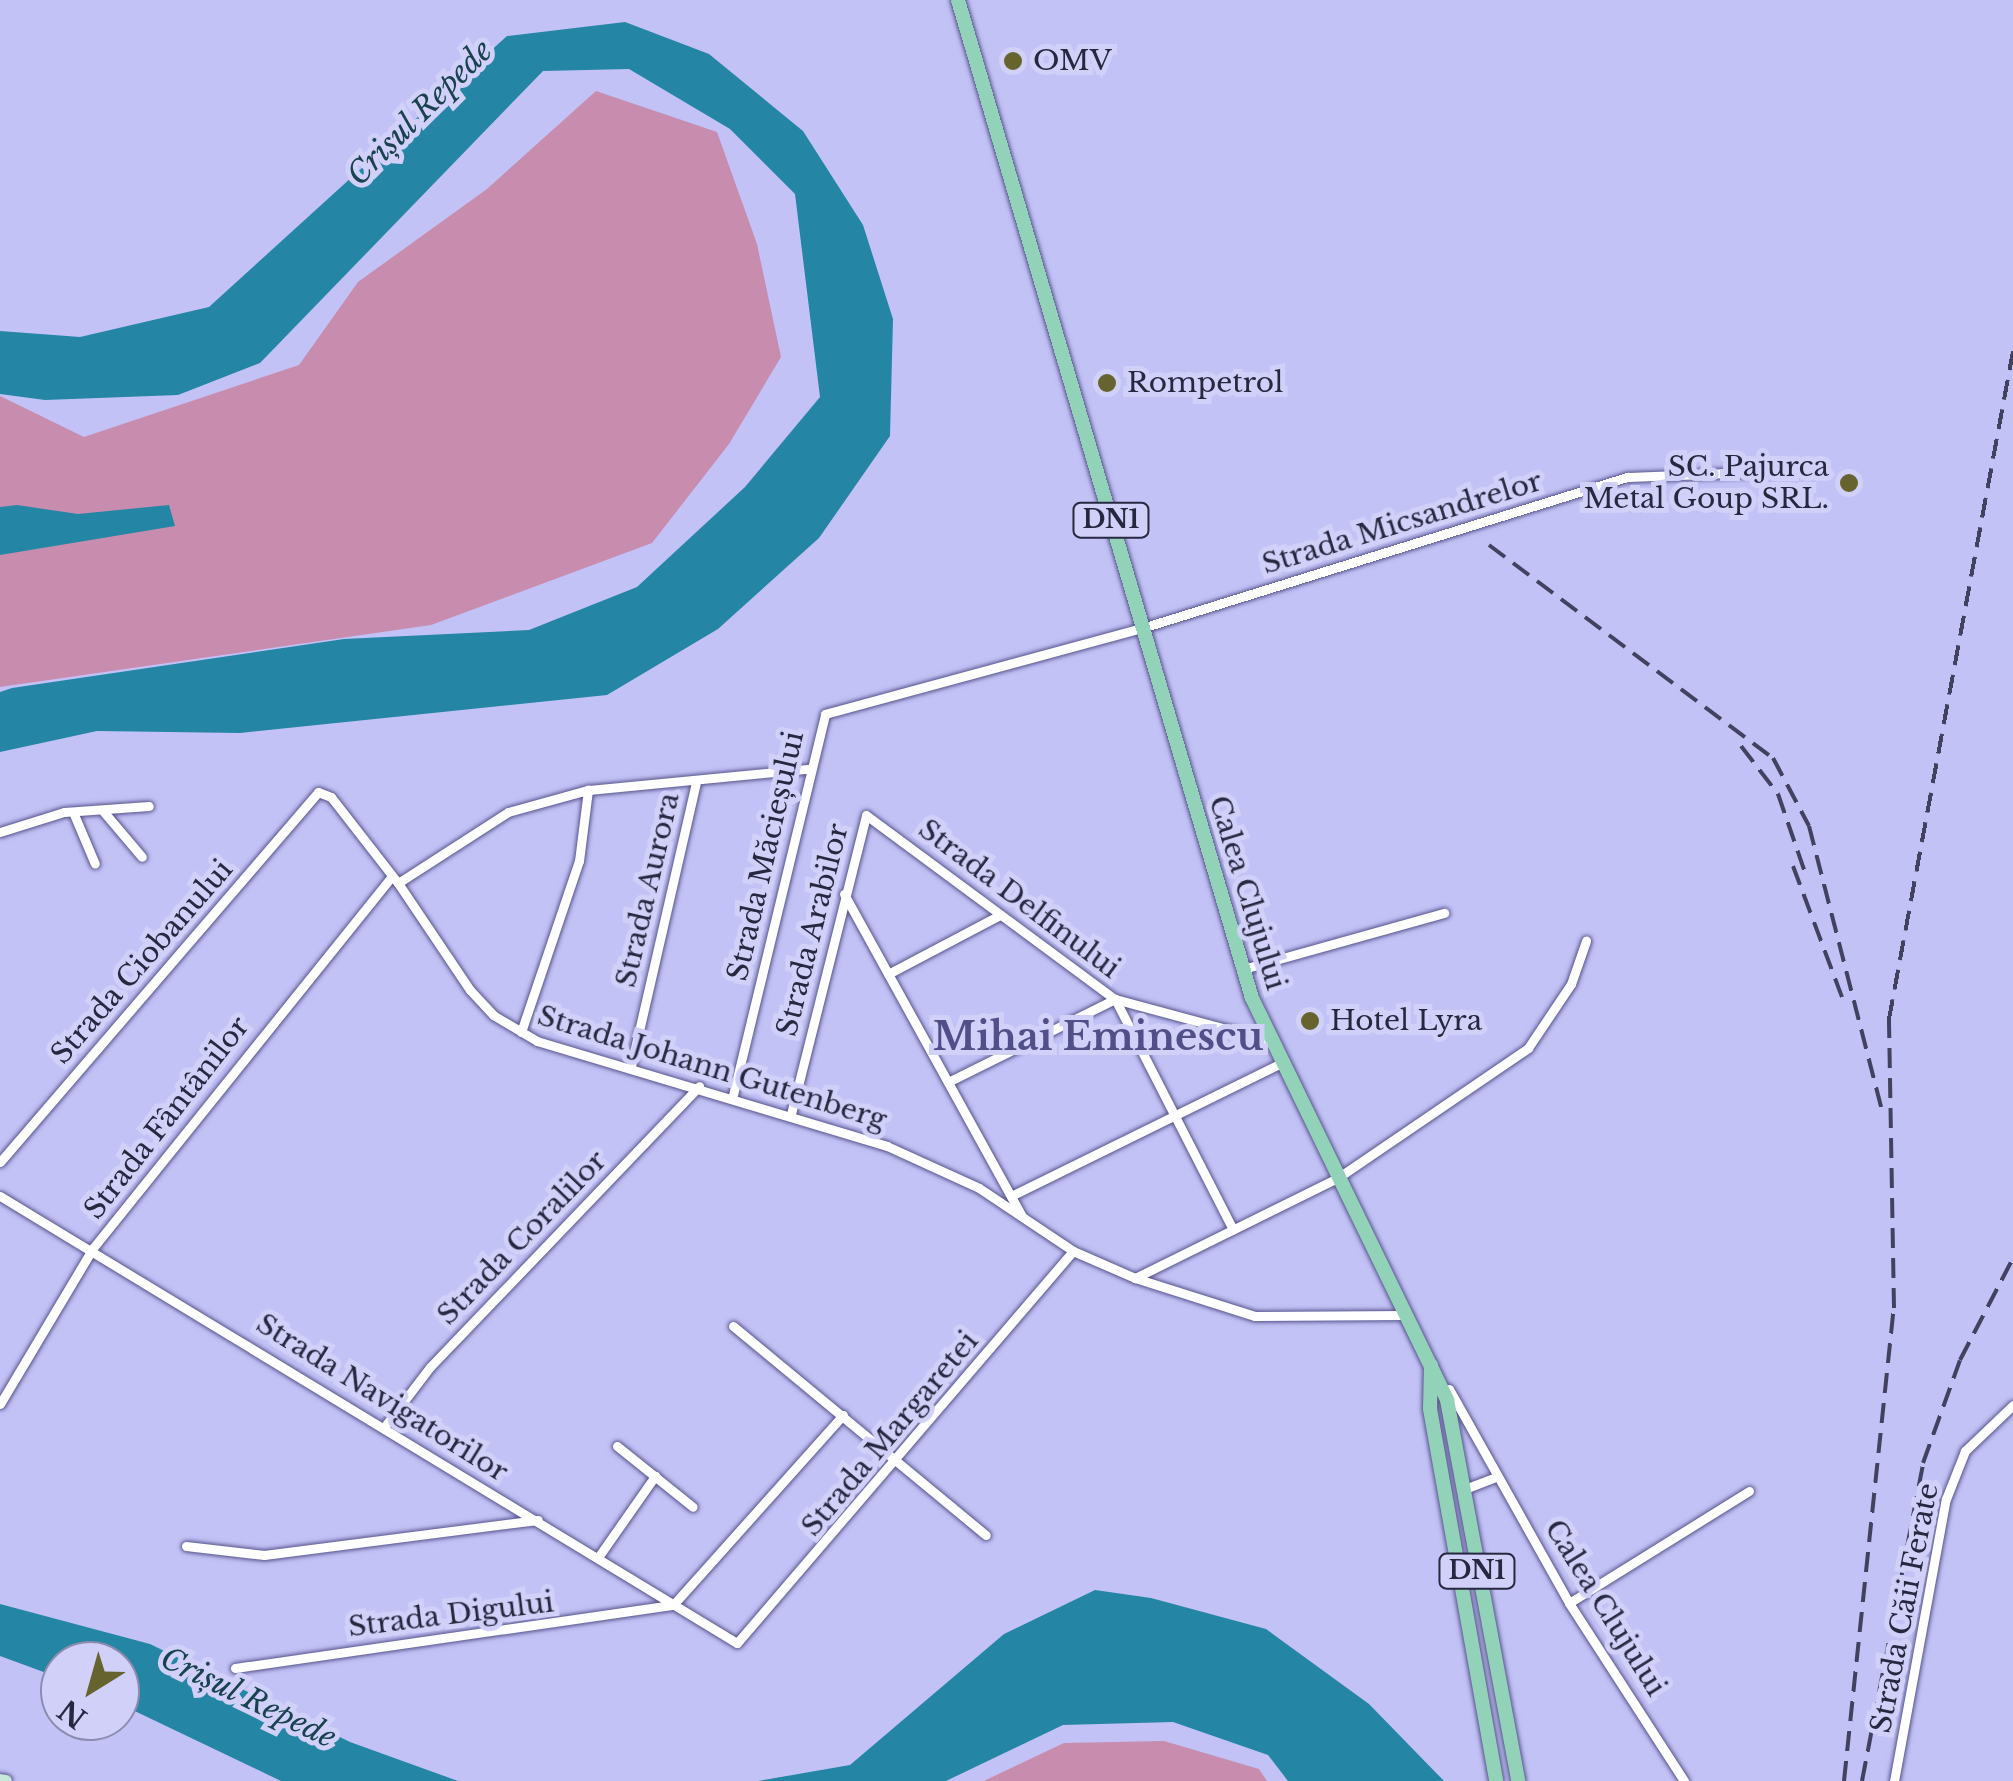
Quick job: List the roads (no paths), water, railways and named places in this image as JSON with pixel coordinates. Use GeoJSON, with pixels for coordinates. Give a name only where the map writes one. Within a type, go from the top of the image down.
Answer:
{"type":"FeatureCollection","features":[{"type":"Feature","properties":{"kind":"main road","name":"Calea Clujului"},"geometry":{"type":"LineString","coordinates":[[958,0],[1243,970],[1267,1040],[1410,1315],[1431,1364]]}},
{"type":"Feature","properties":{"kind":"main road","name":"DN1"},"geometry":{"type":"LineString","coordinates":[[1431,1364],[1430,1410],[1496,1781]]}},
{"type":"Feature","properties":{"kind":"main road","name":"DN1"},"geometry":{"type":"LineString","coordinates":[[1431,1364],[1446,1400],[1518,1781]]}},
{"type":"Feature","properties":{"kind":"main road"},"geometry":{"type":"LineString","coordinates":[[1430,1410],[1440,1422],[1448,1482],[1462,1490]]}},
{"type":"Feature","properties":{"kind":"main road"},"geometry":{"type":"LineString","coordinates":[[1450,1515],[1457,1510],[1466,1516]]}},
{"type":"Feature","properties":{"kind":"street","name":"Strada Micsandrelor"},"geometry":{"type":"LineString","coordinates":[[1142,628],[1626,477],[1798,470]]}},
{"type":"Feature","properties":{"kind":"street","name":"Strada Măcieșului"},"geometry":{"type":"LineString","coordinates":[[732,1095],[808,769],[826,714],[1142,628]]}},
{"type":"Feature","properties":{"kind":"street","name":"Strada Fântânilor"},"geometry":{"type":"LineString","coordinates":[[0,1404],[93,1248],[395,880],[508,812],[588,790],[808,769]]}},
{"type":"Feature","properties":{"kind":"street","name":"Strada Aurora"},"geometry":{"type":"LineString","coordinates":[[631,1066],[696,782]]}},
{"type":"Feature","properties":{"kind":"street"},"geometry":{"type":"LineString","coordinates":[[520,1032],[579,861],[588,790]]}},
{"type":"Feature","properties":{"kind":"street","name":"Strada Johann Gutenberg"},"geometry":{"type":"LineString","coordinates":[[318,792],[330,797],[395,880],[448,965],[493,1015],[520,1032],[790,1114],[954,1176],[1073,1250],[1134,1278],[1255,1316],[1410,1315]]}},
{"type":"Feature","properties":{"kind":"street","name":"Strada Ciobanului"},"geometry":{"type":"LineString","coordinates":[[0,1162],[318,792]]}},
{"type":"Feature","properties":{"kind":"street"},"geometry":{"type":"LineString","coordinates":[[0,832],[73,812],[149,806]]}},
{"type":"Feature","properties":{"kind":"street"},"geometry":{"type":"LineString","coordinates":[[103,811],[142,858]]}},
{"type":"Feature","properties":{"kind":"street"},"geometry":{"type":"LineString","coordinates":[[73,812],[95,864]]}},
{"type":"Feature","properties":{"kind":"street","name":"Strada Arabilor"},"geometry":{"type":"LineString","coordinates":[[790,1114],[866,815]]}},
{"type":"Feature","properties":{"kind":"street","name":"Strada Delfinului"},"geometry":{"type":"LineString","coordinates":[[866,815],[1116,999],[1267,1040]]}},
{"type":"Feature","properties":{"kind":"street"},"geometry":{"type":"LineString","coordinates":[[844,894],[1024,1219]]}},
{"type":"Feature","properties":{"kind":"street"},"geometry":{"type":"LineString","coordinates":[[1243,970],[1444,913]]}},
{"type":"Feature","properties":{"kind":"street"},"geometry":{"type":"LineString","coordinates":[[888,974],[1000,915]]}},
{"type":"Feature","properties":{"kind":"street"},"geometry":{"type":"LineString","coordinates":[[1134,1278],[1338,1176],[1528,1048],[1571,984],[1586,941]]}},
{"type":"Feature","properties":{"kind":"street"},"geometry":{"type":"LineString","coordinates":[[948,1082],[1116,999],[1233,1230]]}},
{"type":"Feature","properties":{"kind":"street"},"geometry":{"type":"LineString","coordinates":[[1010,1196],[1279,1064]]}},
{"type":"Feature","properties":{"kind":"street","name":"Strada Coralilor"},"geometry":{"type":"LineString","coordinates":[[385,1426],[430,1366],[699,1086]]}},
{"type":"Feature","properties":{"kind":"street","name":"Strada Navigatorilor"},"geometry":{"type":"LineString","coordinates":[[0,1196],[93,1248],[737,1643]]}},
{"type":"Feature","properties":{"kind":"street","name":"Strada Margaretei"},"geometry":{"type":"LineString","coordinates":[[737,1643],[899,1461],[1073,1250]]}},
{"type":"Feature","properties":{"kind":"street"},"geometry":{"type":"LineString","coordinates":[[734,1326],[986,1535]]}},
{"type":"Feature","properties":{"kind":"street","name":"Calea Clujului"},"geometry":{"type":"LineString","coordinates":[[1431,1364],[1569,1602],[1684,1781]]}},
{"type":"Feature","properties":{"kind":"street","name":"Strada Căii Ferate"},"geometry":{"type":"LineString","coordinates":[[1894,1781],[1946,1499],[1965,1451],[2013,1405]]}},
{"type":"Feature","properties":{"kind":"street"},"geometry":{"type":"LineString","coordinates":[[673,1605],[843,1415]]}},
{"type":"Feature","properties":{"kind":"street"},"geometry":{"type":"LineString","coordinates":[[617,1446],[693,1507]]}},
{"type":"Feature","properties":{"kind":"street"},"geometry":{"type":"LineString","coordinates":[[600,1556],[655,1476]]}},
{"type":"Feature","properties":{"kind":"street"},"geometry":{"type":"LineString","coordinates":[[1462,1490],[1496,1477]]}},
{"type":"Feature","properties":{"kind":"street"},"geometry":{"type":"LineString","coordinates":[[1569,1602],[1749,1491]]}},
{"type":"Feature","properties":{"kind":"street"},"geometry":{"type":"LineString","coordinates":[[186,1546],[264,1555],[538,1520]]}},
{"type":"Feature","properties":{"kind":"street","name":"Strada Digului"},"geometry":{"type":"LineString","coordinates":[[235,1668],[673,1605]]}},
{"type":"Feature","properties":{"kind":"water"},"geometry":{"type":"Polygon","coordinates":[[[625,22],[709,54],[803,131],[863,225],[893,319],[890,436],[819,538],[718,629],[607,695],[240,733],[97,731],[0,752],[0,692],[12,688],[344,639],[529,630],[637,587],[745,487],[820,397],[795,194],[730,129],[629,69],[543,71],[260,363],[178,395],[45,400],[0,394],[0,331],[80,337],[209,307],[507,36],[625,22]]]}},
{"type":"Feature","properties":{"kind":"water"},"geometry":{"type":"Polygon","coordinates":[[[17,505],[78,514],[169,505],[175,526],[0,555],[0,507],[17,505]]]}},
{"type":"Feature","properties":{"kind":"water"},"geometry":{"type":"Polygon","coordinates":[[[1095,1590],[1151,1598],[1266,1629],[1369,1704],[1444,1781],[1288,1781],[1268,1755],[1173,1722],[1063,1725],[946,1781],[758,1781],[850,1765],[1004,1634],[1095,1590]]]}},
{"type":"Feature","properties":{"kind":"water"},"geometry":{"type":"Polygon","coordinates":[[[0,1604],[139,1641],[40,1641],[40,1671],[0,1656],[0,1604]]]}},
{"type":"Feature","properties":{"kind":"water","name":"Crișul Repede"},"geometry":{"type":"Polygon","coordinates":[[[140,1641],[350,1742],[458,1781],[281,1781],[140,1714],[140,1641]]]}},
{"type":"Feature","properties":{"kind":"railway"},"geometry":{"type":"LineString","coordinates":[[1844,1781],[1894,1308],[1889,1019],[2013,351]]}},
{"type":"Feature","properties":{"kind":"railway"},"geometry":{"type":"LineString","coordinates":[[1489,545],[1773,758],[1809,826],[1881,1107]]}},
{"type":"Feature","properties":{"kind":"railway"},"geometry":{"type":"LineString","coordinates":[[1741,746],[1778,794],[1807,878]]}},
{"type":"Feature","properties":{"kind":"railway"},"geometry":{"type":"LineString","coordinates":[[1793,866],[1842,997]]}},
{"type":"Feature","properties":{"kind":"railway"},"geometry":{"type":"LineString","coordinates":[[1862,1781],[1923,1463],[1960,1360],[2013,1258]]}},
{"type":"Feature","properties":{"kind":"place","name":"OMV"},"geometry":{"type":"Point","coordinates":[1013,61]}},
{"type":"Feature","properties":{"kind":"place","name":"Rompetrol"},"geometry":{"type":"Point","coordinates":[1107,383]}},
{"type":"Feature","properties":{"kind":"place","name":"SC. Pajurca Metal Goup SRL."},"geometry":{"type":"Point","coordinates":[1849,483]}},
{"type":"Feature","properties":{"kind":"place","name":"Hotel Lyra"},"geometry":{"type":"Point","coordinates":[1310,1021]}},
{"type":"Feature","properties":{"kind":"district","name":"Mihai Eminescu"},"geometry":{"type":"Point","coordinates":[1098,1037]}}]}
